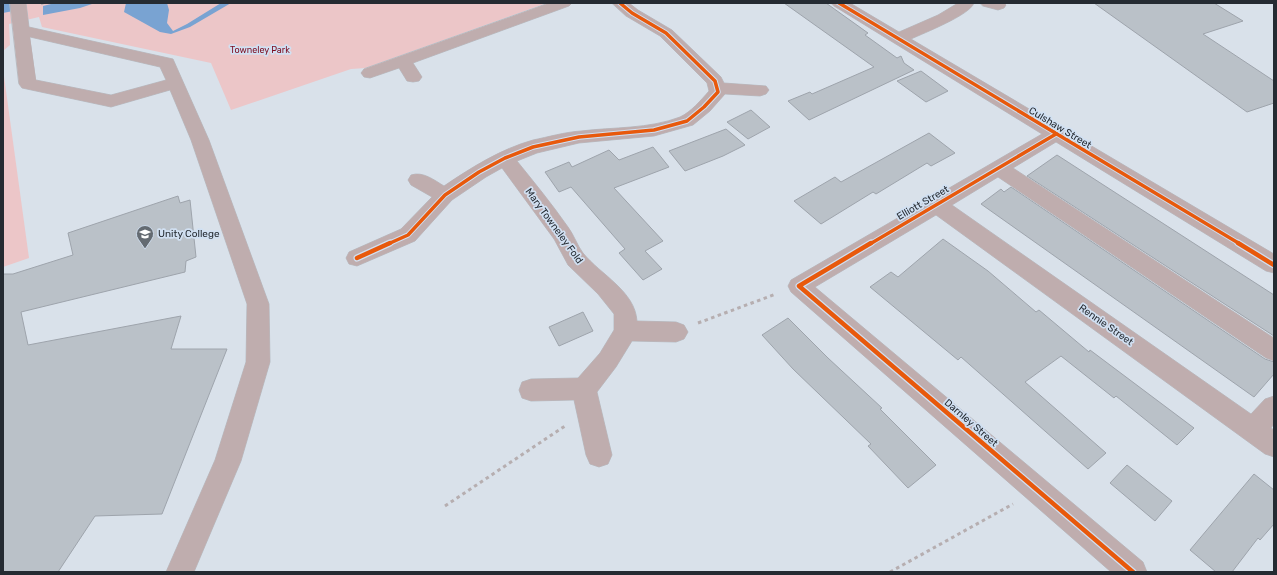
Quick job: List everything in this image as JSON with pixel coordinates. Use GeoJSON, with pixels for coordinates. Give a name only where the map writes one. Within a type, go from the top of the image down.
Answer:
{"type":"FeatureCollection","features":[{"type":"Feature","properties":{"kind":"street"},"geometry":{"type":"LineString","coordinates":[[370,73],[564,3]]}},
{"type":"Feature","properties":{"kind":"street"},"geometry":{"type":"LineString","coordinates":[[357,258],[408,234],[445,195],[479,172],[505,158],[533,147],[579,138],[654,130],[687,121],[704,107],[718,92],[715,81],[666,33],[632,13],[620,3]]}},
{"type":"Feature","properties":{"kind":"street","name":"Culshaw Street"},"geometry":{"type":"LineString","coordinates":[[839,3],[1274,265]]}},
{"type":"Feature","properties":{"kind":"street"},"geometry":{"type":"LineString","coordinates":[[898,39],[944,18],[965,6],[966,3]]}},
{"type":"Feature","properties":{"kind":"street"},"geometry":{"type":"LineString","coordinates":[[176,83],[111,101],[28,84],[20,18],[167,63],[176,83],[200,140],[258,304],[258,362],[228,461],[180,572]]}},
{"type":"Feature","properties":{"kind":"street"},"geometry":{"type":"LineString","coordinates":[[403,61],[413,77]]}},
{"type":"Feature","properties":{"kind":"street"},"geometry":{"type":"LineString","coordinates":[[717,88],[760,90]]}},
{"type":"Feature","properties":{"kind":"street","name":"Elliott Street"},"geometry":{"type":"LineString","coordinates":[[799,286],[1056,134]]}},
{"type":"Feature","properties":{"kind":"street","name":"Mary Towneley Fold"},"geometry":{"type":"LineString","coordinates":[[505,158],[561,233],[576,259],[606,288],[625,312],[626,332]]}},
{"type":"Feature","properties":{"kind":"street"},"geometry":{"type":"LineString","coordinates":[[999,168],[1274,351]]}},
{"type":"Feature","properties":{"kind":"street"},"geometry":{"type":"LineString","coordinates":[[418,180],[445,195]]}},
{"type":"Feature","properties":{"kind":"street","name":"Rennie Street"},"geometry":{"type":"LineString","coordinates":[[937,205],[1274,445]]}},
{"type":"Feature","properties":{"kind":"street","name":"Darnley Street"},"geometry":{"type":"LineString","coordinates":[[799,286],[1133,572]]}},
{"type":"Feature","properties":{"kind":"street"},"geometry":{"type":"LineString","coordinates":[[599,455],[586,399],[608,360],[626,332],[676,332]]}},
{"type":"Feature","properties":{"kind":"street"},"geometry":{"type":"LineString","coordinates":[[531,390],[586,399]]}},
{"type":"Feature","properties":{"kind":"street"},"geometry":{"type":"LineString","coordinates":[[1253,429],[1274,407]]}},
{"type":"Feature","properties":{"kind":"path"},"geometry":{"type":"LineString","coordinates":[[676,332],[799,286]]}},
{"type":"Feature","properties":{"kind":"path"},"geometry":{"type":"LineString","coordinates":[[446,506],[586,399]]}},
{"type":"Feature","properties":{"kind":"path"},"geometry":{"type":"LineString","coordinates":[[890,572],[1038,490]]}},
{"type":"Feature","properties":{"kind":"green space","name":"Towneley Park"},"geometry":{"type":"Polygon","coordinates":[[[3,3],[547,3],[366,68],[351,69],[231,110],[211,63],[42,27],[39,17],[9,24],[10,45],[3,51],[3,3]]]}},
{"type":"Feature","properties":{"kind":"green space"},"geometry":{"type":"Polygon","coordinates":[[[3,69],[29,258],[3,267],[3,69]]]}},
{"type":"Feature","properties":{"kind":"water"},"geometry":{"type":"Polygon","coordinates":[[[55,3],[95,3],[80,8],[43,15],[43,6],[55,3]]]}},
{"type":"Feature","properties":{"kind":"water"},"geometry":{"type":"Polygon","coordinates":[[[126,3],[167,3],[169,10],[167,23],[173,31],[221,3],[231,3],[190,27],[171,34],[160,32],[124,12],[126,3]]]}},
{"type":"Feature","properties":{"kind":"building"},"geometry":{"type":"Polygon","coordinates":[[[784,3],[826,3],[868,33],[865,35],[897,58],[901,56],[904,63],[914,70],[809,120],[788,101],[810,92],[812,94],[874,67],[784,3]]]}},
{"type":"Feature","properties":{"kind":"building"},"geometry":{"type":"Polygon","coordinates":[[[1094,3],[1214,3],[1243,21],[1203,34],[1274,81],[1274,103],[1247,112],[1094,3]]]}},
{"type":"Feature","properties":{"kind":"building"},"geometry":{"type":"Polygon","coordinates":[[[921,71],[948,91],[926,102],[897,81],[921,71]]]}},
{"type":"Feature","properties":{"kind":"building"},"geometry":{"type":"Polygon","coordinates":[[[751,110],[770,127],[748,139],[727,122],[751,110]]]}},
{"type":"Feature","properties":{"kind":"building"},"geometry":{"type":"Polygon","coordinates":[[[726,129],[745,145],[723,156],[685,171],[669,151],[726,129]]]}},
{"type":"Feature","properties":{"kind":"building"},"geometry":{"type":"Polygon","coordinates":[[[929,133],[955,153],[931,166],[927,163],[876,194],[873,192],[821,224],[794,201],[835,177],[841,182],[929,133]]]}},
{"type":"Feature","properties":{"kind":"building"},"geometry":{"type":"Polygon","coordinates":[[[653,147],[669,167],[614,188],[663,241],[645,251],[662,269],[643,280],[619,253],[625,249],[571,187],[559,192],[545,172],[569,162],[572,167],[609,150],[619,160],[653,147]]]}},
{"type":"Feature","properties":{"kind":"building"},"geometry":{"type":"Polygon","coordinates":[[[1057,155],[1274,295],[1274,336],[1027,176],[1057,155]]]}},
{"type":"Feature","properties":{"kind":"building"},"geometry":{"type":"Polygon","coordinates":[[[1011,187],[1265,359],[1274,362],[1274,374],[1254,397],[981,204],[1001,189],[1004,192],[1011,187]]]}},
{"type":"Feature","properties":{"kind":"building"},"geometry":{"type":"Polygon","coordinates":[[[178,196],[180,203],[190,200],[196,257],[186,261],[185,272],[21,312],[28,345],[181,316],[171,349],[227,349],[162,514],[95,516],[58,572],[3,572],[3,274],[13,274],[73,255],[68,233],[178,196]]]}},
{"type":"Feature","properties":{"kind":"building"},"geometry":{"type":"Polygon","coordinates":[[[943,239],[988,271],[1036,312],[1039,310],[1089,352],[1090,350],[1194,428],[1177,445],[1116,396],[1114,398],[1061,356],[1025,382],[1106,453],[1088,469],[961,357],[958,360],[870,287],[891,272],[898,277],[943,239]]]}},
{"type":"Feature","properties":{"kind":"building"},"geometry":{"type":"Polygon","coordinates":[[[583,312],[593,331],[559,346],[549,327],[583,312]]]}},
{"type":"Feature","properties":{"kind":"building"},"geometry":{"type":"Polygon","coordinates":[[[788,318],[828,358],[882,408],[880,409],[936,465],[908,488],[868,446],[871,444],[793,369],[762,335],[788,318]]]}},
{"type":"Feature","properties":{"kind":"building"},"geometry":{"type":"Polygon","coordinates":[[[1127,465],[1172,501],[1155,521],[1110,483],[1127,465]]]}},
{"type":"Feature","properties":{"kind":"building"},"geometry":{"type":"Polygon","coordinates":[[[1254,474],[1274,490],[1274,524],[1260,540],[1258,538],[1232,572],[1216,572],[1190,550],[1254,474]]]}},
{"type":"Feature","properties":{"kind":"cycle path"},"geometry":{"type":"LineString","coordinates":[[357,258],[408,235],[445,195],[479,172],[505,158],[533,147],[579,137],[654,130],[687,121],[704,107],[718,92],[715,81],[666,33],[632,13],[620,3]]}},
{"type":"Feature","properties":{"kind":"cycle path"},"geometry":{"type":"LineString","coordinates":[[839,3],[1274,265]]}},
{"type":"Feature","properties":{"kind":"cycle path"},"geometry":{"type":"LineString","coordinates":[[1056,134],[799,286],[1133,572]]}},
{"type":"Feature","properties":{"kind":"place","name":"Unity College"},"geometry":{"type":"Point","coordinates":[145,249]}}]}
